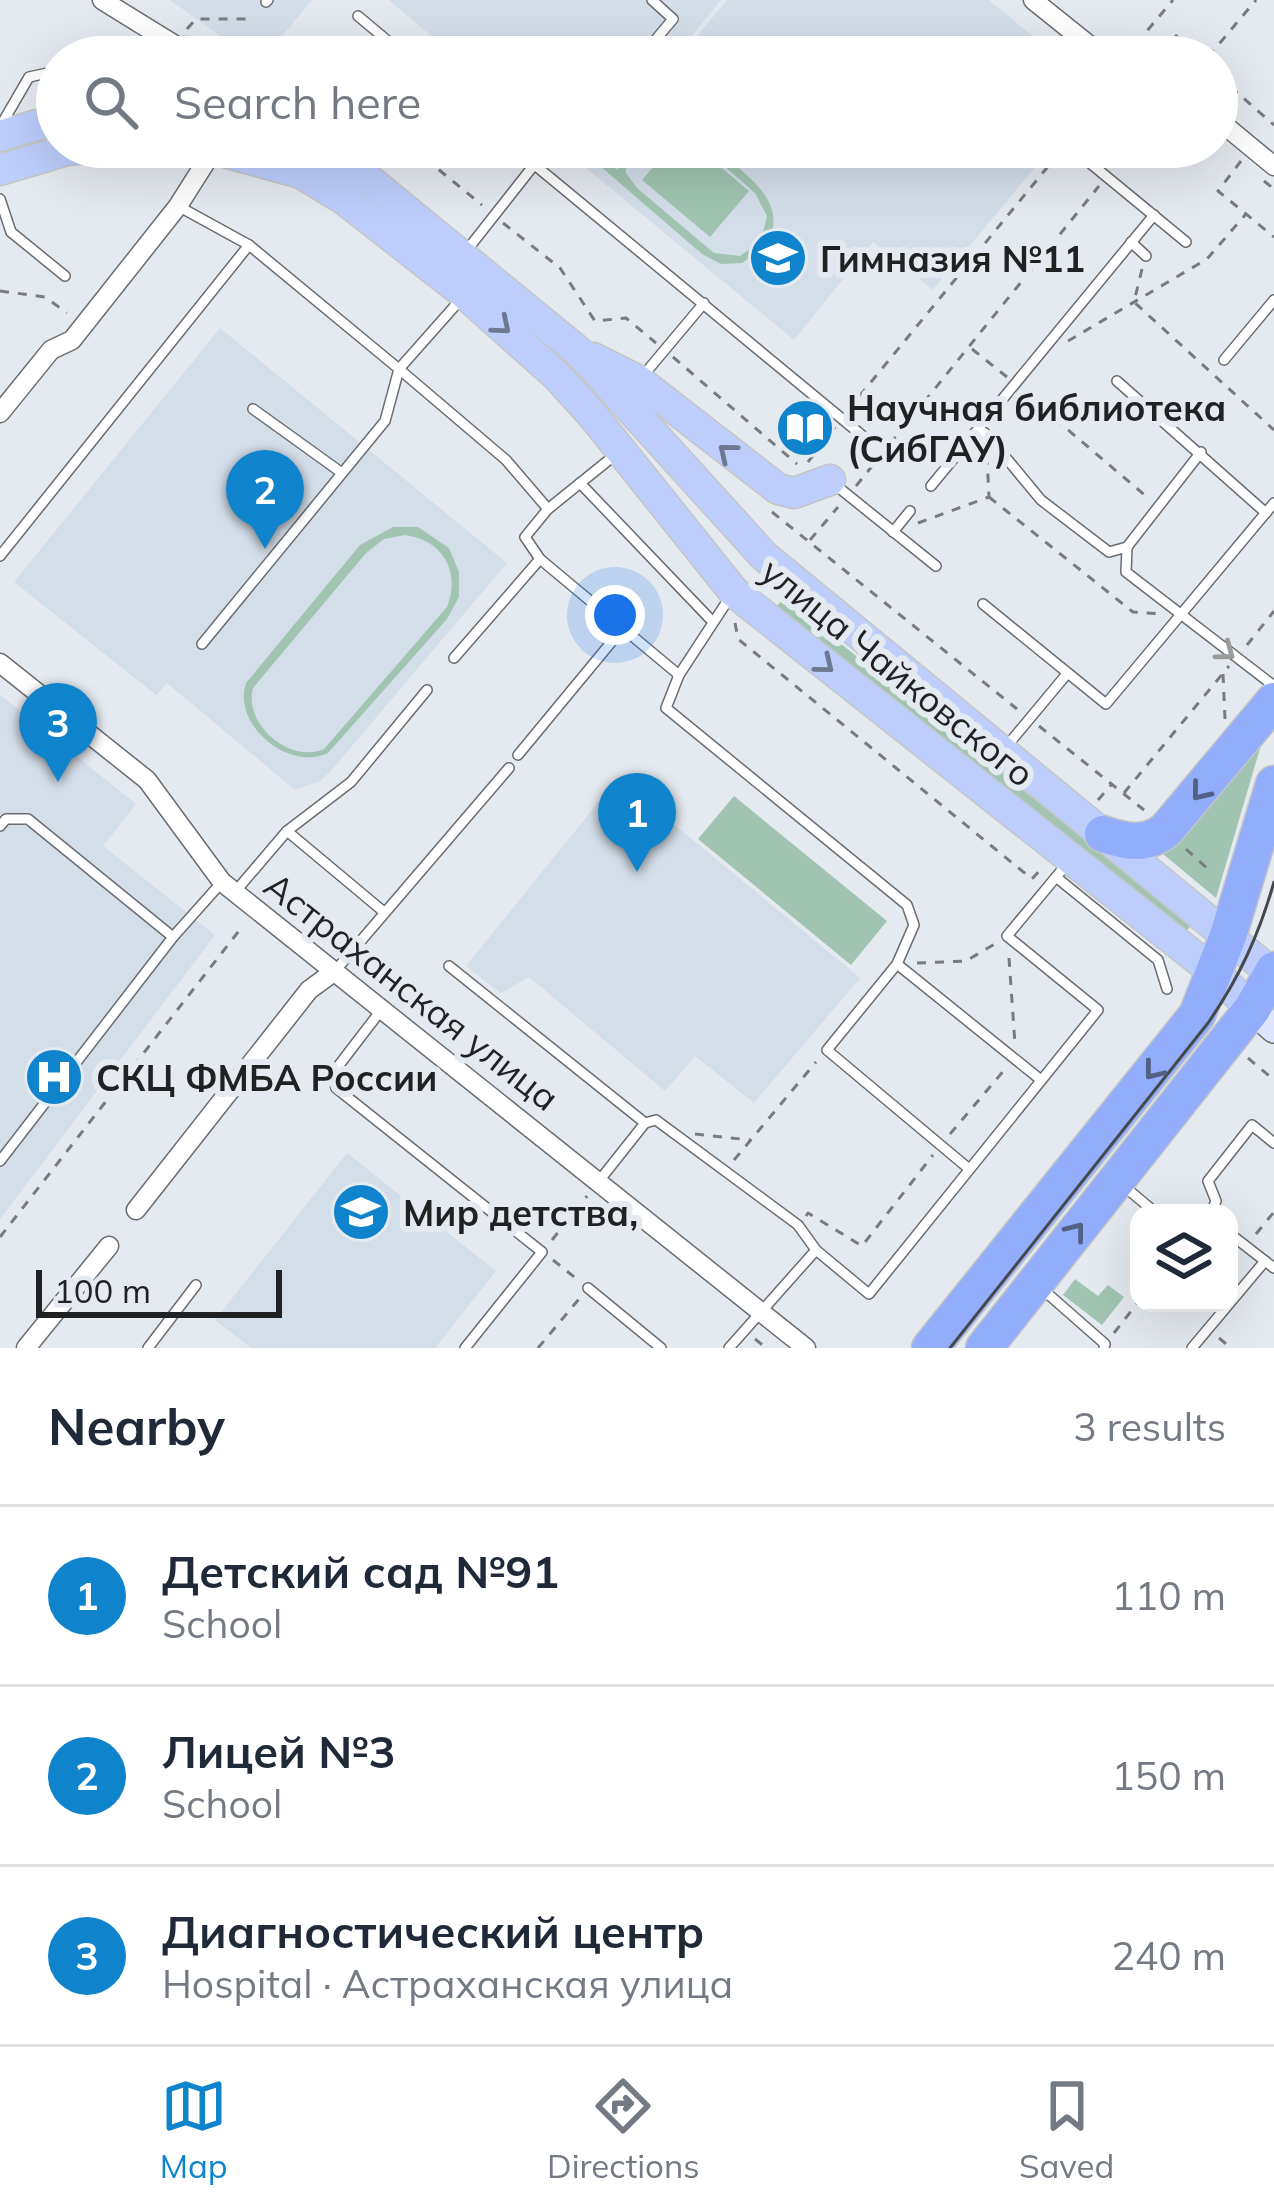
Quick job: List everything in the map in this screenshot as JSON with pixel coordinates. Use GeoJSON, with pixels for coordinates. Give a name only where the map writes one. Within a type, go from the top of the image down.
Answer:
{"type":"FeatureCollection","features":[{"type":"Feature","properties":{"kind":"highway"},"geometry":{"type":"LineString","coordinates":[[1100,818],[1125,841],[1153,841],[1175,824],[1274,701]]}},
{"type":"Feature","properties":{"kind":"highway"},"geometry":{"type":"LineString","coordinates":[[930,1348],[1197,1015],[1228,936],[1274,784]]}},
{"type":"Feature","properties":{"kind":"highway"},"geometry":{"type":"LineString","coordinates":[[984,1348],[1116,1180],[1263,1019],[1274,973]]}},
{"type":"Feature","properties":{"kind":"main road"},"geometry":{"type":"LineString","coordinates":[[0,136],[36,125]]}},
{"type":"Feature","properties":{"kind":"main road"},"geometry":{"type":"LineString","coordinates":[[0,170],[36,159]]}},
{"type":"Feature","properties":{"kind":"main road"},"geometry":{"type":"LineString","coordinates":[[281,168],[357,190]]}},
{"type":"Feature","properties":{"kind":"main road"},"geometry":{"type":"LineString","coordinates":[[336,168],[357,190]]}},
{"type":"Feature","properties":{"kind":"main road","name":"улица Чайковского"},"geometry":{"type":"LineString","coordinates":[[357,190],[463,256],[579,352],[764,556],[1002,751],[1100,818],[1274,973]]}},
{"type":"Feature","properties":{"kind":"main road","name":"улица Чайковского"},"geometry":{"type":"LineString","coordinates":[[357,190],[557,376],[621,450],[727,602],[1062,870],[1214,972],[1263,1019]]}},
{"type":"Feature","properties":{"kind":"main road"},"geometry":{"type":"LineString","coordinates":[[579,352],[639,381],[778,489],[794,493],[839,488]]}},
{"type":"Feature","properties":{"kind":"main road"},"geometry":{"type":"LineString","coordinates":[[727,602],[764,556]]}},
{"type":"Feature","properties":{"kind":"street"},"geometry":{"type":"LineString","coordinates":[[1033,0],[1078,36]]}},
{"type":"Feature","properties":{"kind":"street"},"geometry":{"type":"LineString","coordinates":[[110,2],[165,36]]}},
{"type":"Feature","properties":{"kind":"street"},"geometry":{"type":"LineString","coordinates":[[1238,136],[1274,166]]}},
{"type":"Feature","properties":{"kind":"street"},"geometry":{"type":"LineString","coordinates":[[0,413],[51,350],[72,340],[178,206],[192,168]]}},
{"type":"Feature","properties":{"kind":"street"},"geometry":{"type":"LineString","coordinates":[[348,168],[357,190]]}},
{"type":"Feature","properties":{"kind":"street","name":"Астраханская улица"},"geometry":{"type":"LineString","coordinates":[[0,663],[147,780],[229,887],[806,1348]]}},
{"type":"Feature","properties":{"kind":"street"},"geometry":{"type":"LineString","coordinates":[[136,1210],[309,990],[335,971]]}},
{"type":"Feature","properties":{"kind":"street"},"geometry":{"type":"LineString","coordinates":[[26,1348],[109,1246]]}},
{"type":"Feature","properties":{"kind":"lane"},"geometry":{"type":"LineString","coordinates":[[652,0],[673,19],[659,36]]}},
{"type":"Feature","properties":{"kind":"lane"},"geometry":{"type":"LineString","coordinates":[[358,16],[381,36]]}},
{"type":"Feature","properties":{"kind":"lane"},"geometry":{"type":"LineString","coordinates":[[0,127],[29,77],[36,76]]}},
{"type":"Feature","properties":{"kind":"lane"},"geometry":{"type":"LineString","coordinates":[[463,256],[531,168]]}},
{"type":"Feature","properties":{"kind":"lane"},"geometry":{"type":"LineString","coordinates":[[538,168],[864,437]]}},
{"type":"Feature","properties":{"kind":"lane"},"geometry":{"type":"LineString","coordinates":[[1096,168],[1186,242]]}},
{"type":"Feature","properties":{"kind":"lane"},"geometry":{"type":"LineString","coordinates":[[0,200],[11,232],[65,276]]}},
{"type":"Feature","properties":{"kind":"lane"},"geometry":{"type":"LineString","coordinates":[[178,206],[249,245],[400,368],[506,460],[548,509]]}},
{"type":"Feature","properties":{"kind":"lane"},"geometry":{"type":"LineString","coordinates":[[931,486],[982,432],[1154,215]]}},
{"type":"Feature","properties":{"kind":"lane"},"geometry":{"type":"LineString","coordinates":[[0,246],[11,232]]}},
{"type":"Feature","properties":{"kind":"lane"},"geometry":{"type":"LineString","coordinates":[[1131,242],[1146,256]]}},
{"type":"Feature","properties":{"kind":"lane"},"geometry":{"type":"LineString","coordinates":[[0,556],[249,245]]}},
{"type":"Feature","properties":{"kind":"lane"},"geometry":{"type":"LineString","coordinates":[[202,644],[385,421],[400,368],[465,295]]}},
{"type":"Feature","properties":{"kind":"lane"},"geometry":{"type":"LineString","coordinates":[[1224,359],[1274,300]]}},
{"type":"Feature","properties":{"kind":"lane"},"geometry":{"type":"LineString","coordinates":[[639,381],[704,303]]}},
{"type":"Feature","properties":{"kind":"lane"},"geometry":{"type":"LineString","coordinates":[[1117,381],[1265,513]]}},
{"type":"Feature","properties":{"kind":"lane"},"geometry":{"type":"LineString","coordinates":[[253,409],[342,473]]}},
{"type":"Feature","properties":{"kind":"lane"},"geometry":{"type":"LineString","coordinates":[[982,432],[1041,500],[1109,552],[1126,548],[1201,452]]}},
{"type":"Feature","properties":{"kind":"lane"},"geometry":{"type":"LineString","coordinates":[[621,450],[548,509],[524,537],[540,559],[679,675]]}},
{"type":"Feature","properties":{"kind":"lane"},"geometry":{"type":"LineString","coordinates":[[580,482],[712,621]]}},
{"type":"Feature","properties":{"kind":"lane"},"geometry":{"type":"LineString","coordinates":[[839,488],[936,566]]}},
{"type":"Feature","properties":{"kind":"lane"},"geometry":{"type":"LineString","coordinates":[[983,604],[1106,704],[1274,503]]}},
{"type":"Feature","properties":{"kind":"lane"},"geometry":{"type":"LineString","coordinates":[[893,532],[910,511]]}},
{"type":"Feature","properties":{"kind":"lane"},"geometry":{"type":"LineString","coordinates":[[1126,548],[1126,572],[1274,686]]}},
{"type":"Feature","properties":{"kind":"lane"},"geometry":{"type":"LineString","coordinates":[[454,658],[540,559]]}},
{"type":"Feature","properties":{"kind":"lane"},"geometry":{"type":"LineString","coordinates":[[727,602],[679,675],[666,708],[907,905],[914,925],[897,964],[826,1050],[968,1168]]}},
{"type":"Feature","properties":{"kind":"lane"},"geometry":{"type":"LineString","coordinates":[[518,754],[623,628]]}},
{"type":"Feature","properties":{"kind":"lane"},"geometry":{"type":"LineString","coordinates":[[1002,751],[1066,675]]}},
{"type":"Feature","properties":{"kind":"lane"},"geometry":{"type":"LineString","coordinates":[[0,1161],[173,937],[287,830],[351,782],[427,690]]}},
{"type":"Feature","properties":{"kind":"lane"},"geometry":{"type":"LineString","coordinates":[[335,971],[509,768]]}},
{"type":"Feature","properties":{"kind":"lane"},"geometry":{"type":"LineString","coordinates":[[0,826],[6,819],[28,819],[173,937]]}},
{"type":"Feature","properties":{"kind":"lane"},"geometry":{"type":"LineString","coordinates":[[287,830],[384,912]]}},
{"type":"Feature","properties":{"kind":"lane"},"geometry":{"type":"LineString","coordinates":[[599,1181],[645,1123],[656,1120],[799,1226],[816,1250],[869,1294],[1098,1010],[1007,936],[1062,870],[1158,960],[1167,989]]}},
{"type":"Feature","properties":{"kind":"lane"},"geometry":{"type":"LineString","coordinates":[[897,964],[1041,1080]]}},
{"type":"Feature","properties":{"kind":"lane"},"geometry":{"type":"LineString","coordinates":[[449,966],[645,1123]]}},
{"type":"Feature","properties":{"kind":"lane"},"geometry":{"type":"LineString","coordinates":[[382,1010],[333,1073],[336,1088],[542,1252],[465,1348]]}},
{"type":"Feature","properties":{"kind":"lane"},"geometry":{"type":"LineString","coordinates":[[1215,1204],[1208,1181],[1252,1125],[1274,1143]]}},
{"type":"Feature","properties":{"kind":"lane"},"geometry":{"type":"LineString","coordinates":[[1116,1180],[1145,1204]]}},
{"type":"Feature","properties":{"kind":"lane"},"geometry":{"type":"LineString","coordinates":[[1192,1348],[1269,1264],[1238,1240]]}},
{"type":"Feature","properties":{"kind":"lane"},"geometry":{"type":"LineString","coordinates":[[729,1348],[816,1250]]}},
{"type":"Feature","properties":{"kind":"lane"},"geometry":{"type":"LineString","coordinates":[[1034,1283],[1105,1346]]}},
{"type":"Feature","properties":{"kind":"lane"},"geometry":{"type":"LineString","coordinates":[[148,1348],[196,1285]]}},
{"type":"Feature","properties":{"kind":"lane"},"geometry":{"type":"LineString","coordinates":[[588,1288],[662,1348]]}},
{"type":"Feature","properties":{"kind":"path"},"geometry":{"type":"LineString","coordinates":[[1143,36],[1173,0]]}},
{"type":"Feature","properties":{"kind":"path"},"geometry":{"type":"LineString","coordinates":[[1224,36],[1256,0]]}},
{"type":"Feature","properties":{"kind":"path"},"geometry":{"type":"LineString","coordinates":[[192,36],[196,19],[250,19]]}},
{"type":"Feature","properties":{"kind":"path"},"geometry":{"type":"LineString","coordinates":[[1238,94],[1274,125]]}},
{"type":"Feature","properties":{"kind":"path"},"geometry":{"type":"LineString","coordinates":[[1238,165],[1241,161]]}},
{"type":"Feature","properties":{"kind":"path"},"geometry":{"type":"LineString","coordinates":[[437,168],[560,268],[595,321],[626,318],[803,469],[1047,168]]}},
{"type":"Feature","properties":{"kind":"path"},"geometry":{"type":"LineString","coordinates":[[1113,168],[971,348],[839,488],[810,540],[1123,794],[1274,611]]}},
{"type":"Feature","properties":{"kind":"path"},"geometry":{"type":"LineString","coordinates":[[1236,168],[1218,191],[1274,237]]}},
{"type":"Feature","properties":{"kind":"path"},"geometry":{"type":"LineString","coordinates":[[1058,347],[1207,260],[1246,214]]}},
{"type":"Feature","properties":{"kind":"path"},"geometry":{"type":"LineString","coordinates":[[1134,302],[1146,256]]}},
{"type":"Feature","properties":{"kind":"path"},"geometry":{"type":"LineString","coordinates":[[0,291],[45,297],[84,325]]}},
{"type":"Feature","properties":{"kind":"path"},"geometry":{"type":"LineString","coordinates":[[1134,302],[1274,430]]}},
{"type":"Feature","properties":{"kind":"path"},"geometry":{"type":"LineString","coordinates":[[971,348],[1159,507]]}},
{"type":"Feature","properties":{"kind":"path"},"geometry":{"type":"LineString","coordinates":[[982,432],[989,497],[1133,613],[1180,616]]}},
{"type":"Feature","properties":{"kind":"path"},"geometry":{"type":"LineString","coordinates":[[893,532],[989,497]]}},
{"type":"Feature","properties":{"kind":"path"},"geometry":{"type":"LineString","coordinates":[[727,602],[738,639],[1032,879],[1049,860],[1062,870]]}},
{"type":"Feature","properties":{"kind":"path"},"geometry":{"type":"LineString","coordinates":[[1223,673],[1225,722]]}},
{"type":"Feature","properties":{"kind":"path"},"geometry":{"type":"LineString","coordinates":[[1100,818],[1111,784]]}},
{"type":"Feature","properties":{"kind":"path"},"geometry":{"type":"LineString","coordinates":[[0,1237],[242,927]]}},
{"type":"Feature","properties":{"kind":"path"},"geometry":{"type":"LineString","coordinates":[[799,1226],[808,1213],[862,1246],[1016,1058],[1007,936],[966,961],[897,964]]}},
{"type":"Feature","properties":{"kind":"path"},"geometry":{"type":"LineString","coordinates":[[725,1171],[826,1050]]}},
{"type":"Feature","properties":{"kind":"path"},"geometry":{"type":"LineString","coordinates":[[1246,1057],[1274,1080]]}},
{"type":"Feature","properties":{"kind":"path"},"geometry":{"type":"LineString","coordinates":[[670,1130],[749,1140]]}},
{"type":"Feature","properties":{"kind":"path"},"geometry":{"type":"LineString","coordinates":[[538,1348],[588,1288],[542,1252],[599,1181]]}},
{"type":"Feature","properties":{"kind":"path"},"geometry":{"type":"LineString","coordinates":[[1246,1246],[1274,1212]]}},
{"type":"Feature","properties":{"kind":"path"},"geometry":{"type":"LineString","coordinates":[[1105,1346],[1131,1312]]}},
{"type":"Feature","properties":{"kind":"path"},"geometry":{"type":"LineString","coordinates":[[1208,1328],[1231,1348]]}},
{"type":"Feature","properties":{"kind":"shaded area"},"geometry":{"type":"Polygon","coordinates":[[[170,0],[312,0],[282,36],[220,36],[170,0]]]}},
{"type":"Feature","properties":{"kind":"shaded area"},"geometry":{"type":"Polygon","coordinates":[[[389,0],[721,0],[691,36],[431,36],[389,0]]]}},
{"type":"Feature","properties":{"kind":"shaded area"},"geometry":{"type":"Polygon","coordinates":[[[727,0],[989,0],[1033,36],[697,36],[727,0]]]}},
{"type":"Feature","properties":{"kind":"shaded area","name":"Гимназия №11"},"geometry":{"type":"Polygon","coordinates":[[[1035,168],[933,290],[873,242],[794,340],[587,169],[1035,168]]]}},
{"type":"Feature","properties":{"kind":"shaded area"},"geometry":{"type":"Polygon","coordinates":[[[220,328],[507,563],[330,772],[295,790],[167,683],[156,695],[14,582],[220,328]]]}},
{"type":"Feature","properties":{"kind":"shaded area","name":"СКЦ ФМБА России"},"geometry":{"type":"Polygon","coordinates":[[[0,695],[136,804],[103,846],[215,935],[0,1219],[0,695]]]}},
{"type":"Feature","properties":{"kind":"shaded area"},"geometry":{"type":"Polygon","coordinates":[[[618,778],[860,978],[754,1103],[695,1056],[665,1091],[529,977],[501,993],[466,966],[618,778]]]}},
{"type":"Feature","properties":{"kind":"shaded area","name":"Мир детства,"},"geometry":{"type":"Polygon","coordinates":[[[347,1153],[496,1271],[435,1348],[251,1348],[215,1320],[347,1153]]]}},
{"type":"Feature","properties":{"kind":"green space"},"geometry":{"type":"Polygon","coordinates":[[[602,168],[626,168],[637,188],[714,253],[740,256],[761,241],[767,216],[755,193],[726,168],[738,168],[760,189],[773,214],[767,245],[742,263],[721,264],[702,254],[602,168]]]}},
{"type":"Feature","properties":{"kind":"green space"},"geometry":{"type":"Polygon","coordinates":[[[652,168],[722,168],[749,191],[710,237],[642,180],[652,168]]]}},
{"type":"Feature","properties":{"kind":"green space"},"geometry":{"type":"Polygon","coordinates":[[[393,527],[418,527],[449,548],[459,572],[459,597],[447,619],[328,753],[297,756],[267,741],[256,729],[247,714],[246,683],[360,545],[393,527]],[[418,538],[384,539],[366,553],[253,688],[255,715],[272,738],[297,751],[324,749],[447,607],[452,582],[446,560],[418,538]]]}},
{"type":"Feature","properties":{"kind":"green space"},"geometry":{"type":"Polygon","coordinates":[[[784,598],[1191,925],[1186,932],[772,612],[784,598]]]}},
{"type":"Feature","properties":{"kind":"green space"},"geometry":{"type":"Polygon","coordinates":[[[1264,735],[1216,898],[1163,854],[1264,735]]]}},
{"type":"Feature","properties":{"kind":"green space"},"geometry":{"type":"Polygon","coordinates":[[[734,796],[887,921],[851,965],[698,839],[734,796]]]}},
{"type":"Feature","properties":{"kind":"green space"},"geometry":{"type":"Polygon","coordinates":[[[1075,1279],[1098,1296],[1108,1285],[1124,1297],[1102,1325],[1063,1295],[1075,1279]]]}},
{"type":"Feature","properties":{"kind":"tram line"},"geometry":{"type":"LineString","coordinates":[[950,1348],[1208,1023],[1247,956],[1274,882]]}},
{"type":"Feature","properties":{"kind":"place","name":"Гимназия №11"},"geometry":{"type":"Point","coordinates":[778,258]}},
{"type":"Feature","properties":{"kind":"place","name":"Научная библиотека (СибГАУ)"},"geometry":{"type":"Point","coordinates":[805,428]}},
{"type":"Feature","properties":{"kind":"place","name":"Лицей №3"},"geometry":{"type":"Point","coordinates":[265,549]}},
{"type":"Feature","properties":{"kind":"place","name":"Диагностический центр"},"geometry":{"type":"Point","coordinates":[58,782]}},
{"type":"Feature","properties":{"kind":"place","name":"Детский сад №91"},"geometry":{"type":"Point","coordinates":[637,872]}},
{"type":"Feature","properties":{"kind":"place","name":"СКЦ ФМБА России"},"geometry":{"type":"Point","coordinates":[54,1077]}},
{"type":"Feature","properties":{"kind":"place","name":"Мир детства,"},"geometry":{"type":"Point","coordinates":[361,1212]}}]}
